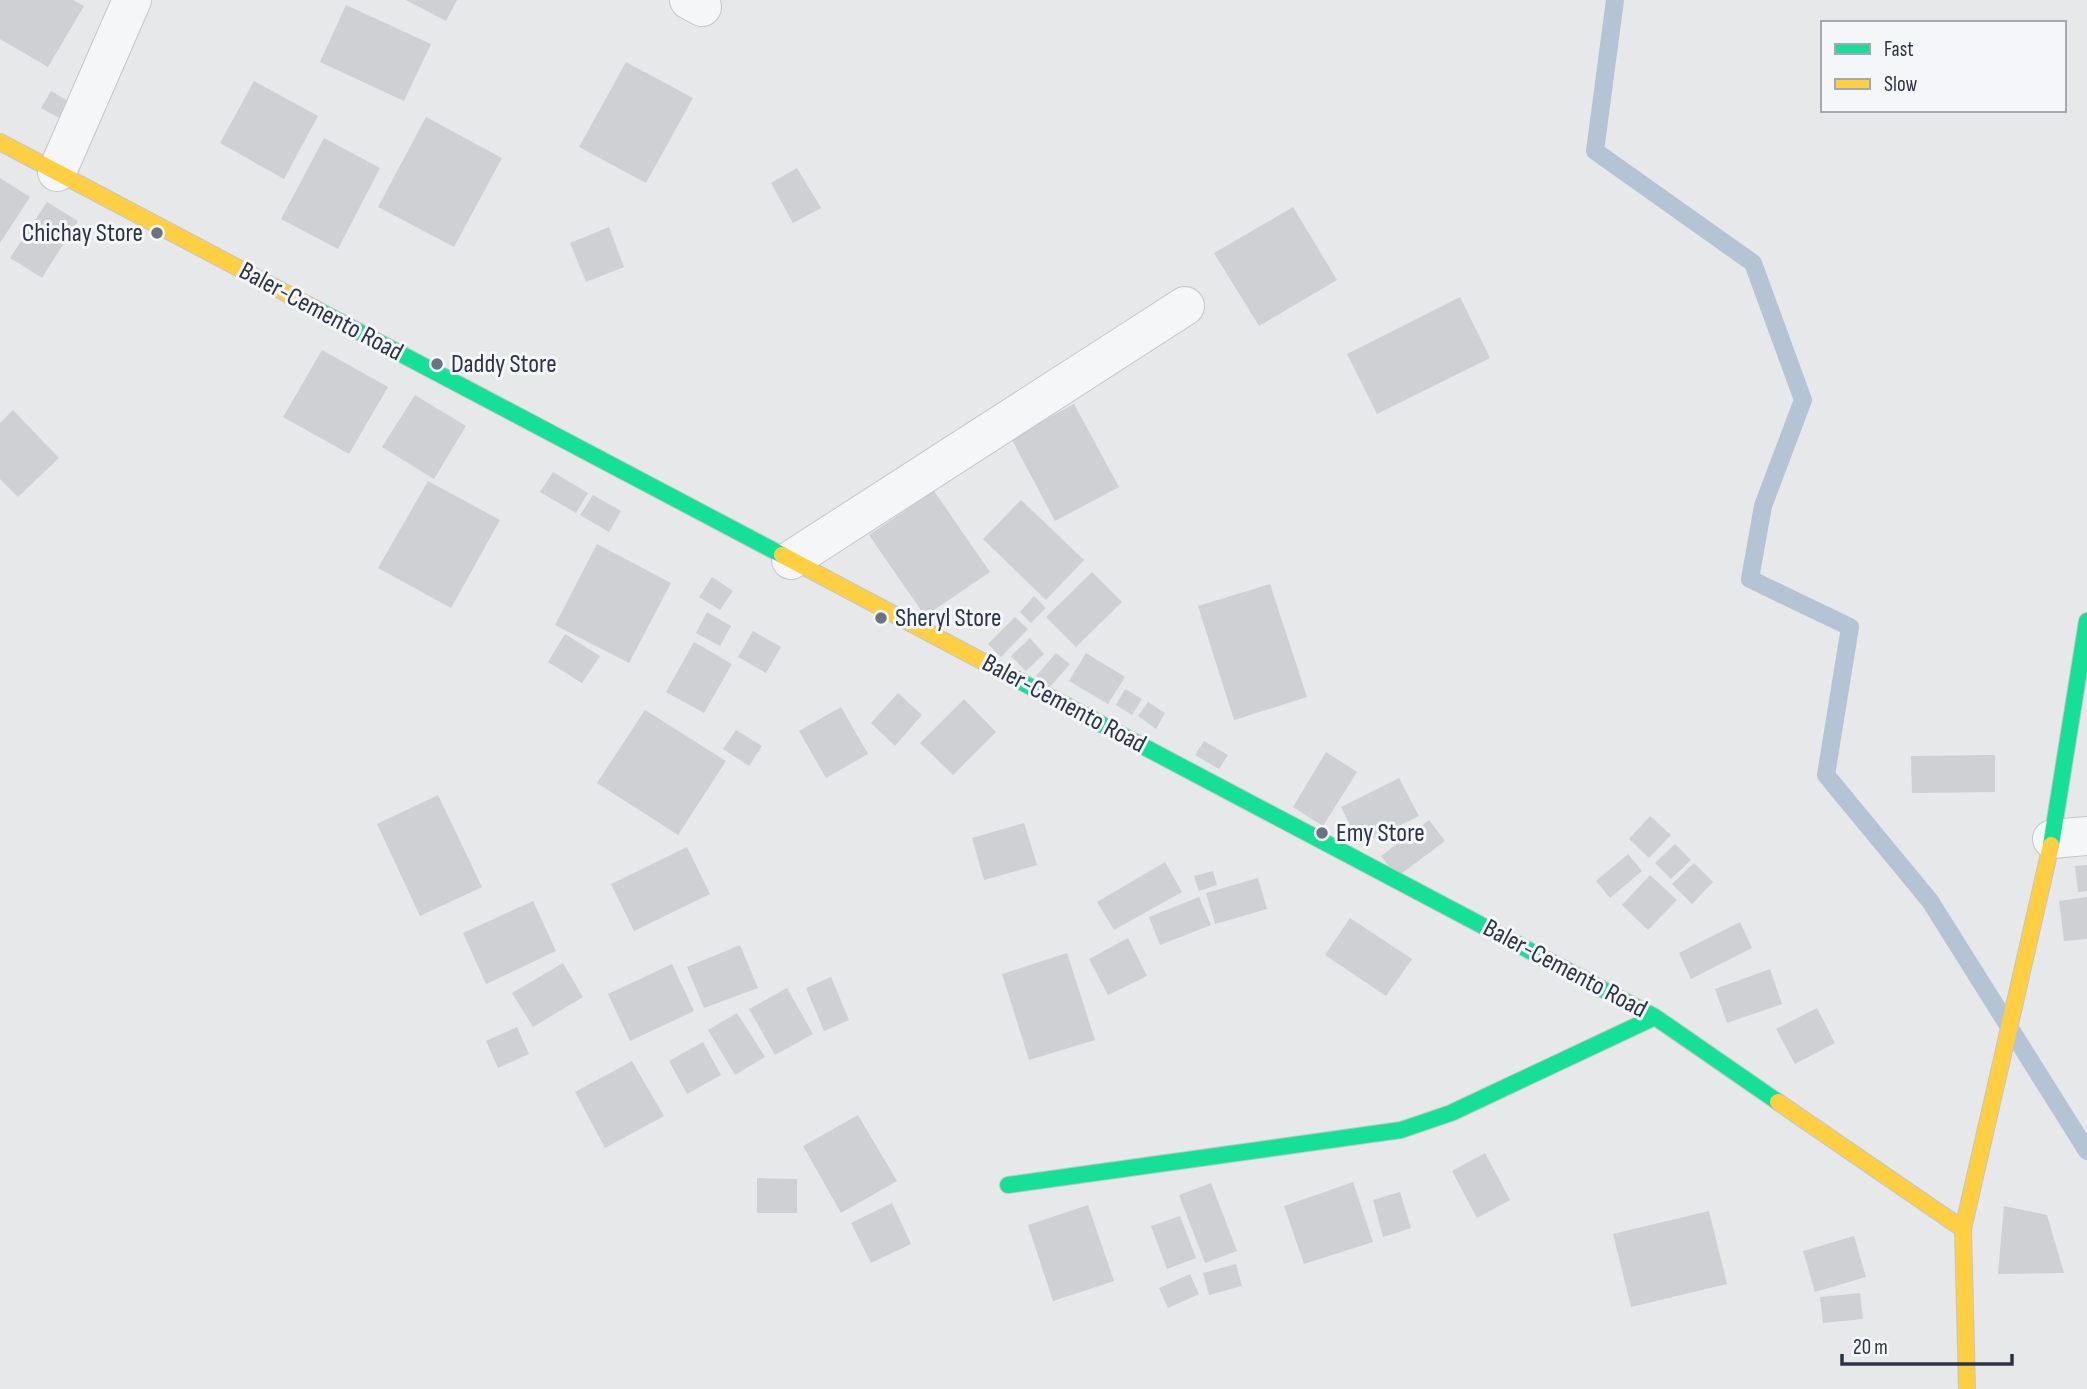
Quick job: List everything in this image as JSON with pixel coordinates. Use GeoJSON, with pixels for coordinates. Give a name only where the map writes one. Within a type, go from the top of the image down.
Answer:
{"type":"FeatureCollection","features":[{"type":"Feature","properties":{"kind":"street"},"geometry":{"type":"LineString","coordinates":[[57,172],[132,0]]}},
{"type":"Feature","properties":{"kind":"street","name":"Baler-Cemento Road"},"geometry":{"type":"LineString","coordinates":[[0,142],[1655,1017],[1963,1229]]}},
{"type":"Feature","properties":{"kind":"street"},"geometry":{"type":"LineString","coordinates":[[791,560],[1185,306]]}},
{"type":"Feature","properties":{"kind":"street"},"geometry":{"type":"LineString","coordinates":[[1967,1389],[1963,1229],[2018,987],[2069,838],[2087,621]]}},
{"type":"Feature","properties":{"kind":"street"},"geometry":{"type":"LineString","coordinates":[[1008,1185],[1401,1130],[1451,1113],[1655,1017]]}},
{"type":"Feature","properties":{"kind":"building"},"geometry":{"type":"Polygon","coordinates":[[[0,0],[73,0],[84,6],[48,67],[0,39],[0,0]]]}},
{"type":"Feature","properties":{"kind":"building"},"geometry":{"type":"Polygon","coordinates":[[[406,0],[457,0],[446,21],[406,0]]]}},
{"type":"Feature","properties":{"kind":"building"},"geometry":{"type":"Polygon","coordinates":[[[346,5],[431,44],[404,101],[320,62],[346,5]]]}},
{"type":"Feature","properties":{"kind":"building"},"geometry":{"type":"Polygon","coordinates":[[[626,62],[693,98],[646,183],[579,147],[626,62]]]}},
{"type":"Feature","properties":{"kind":"building"},"geometry":{"type":"Polygon","coordinates":[[[254,81],[318,116],[284,179],[220,143],[254,81]]]}},
{"type":"Feature","properties":{"kind":"building"},"geometry":{"type":"Polygon","coordinates":[[[51,91],[68,101],[59,118],[41,108],[51,91]]]}},
{"type":"Feature","properties":{"kind":"building"},"geometry":{"type":"Polygon","coordinates":[[[426,117],[502,158],[454,247],[378,207],[426,117]]]}},
{"type":"Feature","properties":{"kind":"building"},"geometry":{"type":"Polygon","coordinates":[[[324,138],[380,168],[338,249],[281,219],[324,138]]]}},
{"type":"Feature","properties":{"kind":"building"},"geometry":{"type":"Polygon","coordinates":[[[797,168],[821,208],[793,223],[771,183],[797,168]]]}},
{"type":"Feature","properties":{"kind":"building"},"geometry":{"type":"Polygon","coordinates":[[[0,178],[30,197],[0,243],[0,178]]]}},
{"type":"Feature","properties":{"kind":"building"},"geometry":{"type":"Polygon","coordinates":[[[47,202],[78,221],[42,278],[10,258],[47,202]]]}},
{"type":"Feature","properties":{"kind":"building"},"geometry":{"type":"Polygon","coordinates":[[[1293,207],[1337,280],[1259,326],[1214,253],[1293,207]]]}},
{"type":"Feature","properties":{"kind":"building"},"geometry":{"type":"Polygon","coordinates":[[[609,227],[624,267],[586,282],[570,243],[609,227]]]}},
{"type":"Feature","properties":{"kind":"building"},"geometry":{"type":"Polygon","coordinates":[[[1460,297],[1490,358],[1377,414],[1347,354],[1460,297]]]}},
{"type":"Feature","properties":{"kind":"building"},"geometry":{"type":"Polygon","coordinates":[[[322,350],[388,387],[349,454],[283,417],[322,350]]]}},
{"type":"Feature","properties":{"kind":"building"},"geometry":{"type":"Polygon","coordinates":[[[415,395],[466,426],[434,479],[382,447],[415,395]]]}},
{"type":"Feature","properties":{"kind":"building"},"geometry":{"type":"Polygon","coordinates":[[[1074,404],[1119,487],[1055,521],[1011,438],[1074,404]]]}},
{"type":"Feature","properties":{"kind":"building"},"geometry":{"type":"Polygon","coordinates":[[[13,410],[59,458],[18,497],[0,479],[0,423],[13,410]]]}},
{"type":"Feature","properties":{"kind":"building"},"geometry":{"type":"Polygon","coordinates":[[[553,472],[588,493],[576,513],[540,492],[553,472]]]}},
{"type":"Feature","properties":{"kind":"building"},"geometry":{"type":"Polygon","coordinates":[[[428,481],[500,520],[451,608],[378,568],[428,481]]]}},
{"type":"Feature","properties":{"kind":"building"},"geometry":{"type":"Polygon","coordinates":[[[934,491],[990,572],[925,616],[869,535],[934,491]]]}},
{"type":"Feature","properties":{"kind":"building"},"geometry":{"type":"Polygon","coordinates":[[[593,495],[621,511],[609,532],[580,515],[593,495]]]}},
{"type":"Feature","properties":{"kind":"building"},"geometry":{"type":"Polygon","coordinates":[[[1021,500],[1084,560],[1046,600],[983,539],[1021,500]]]}},
{"type":"Feature","properties":{"kind":"building"},"geometry":{"type":"Polygon","coordinates":[[[597,544],[671,583],[629,663],[555,625],[597,544]]]}},
{"type":"Feature","properties":{"kind":"building"},"geometry":{"type":"Polygon","coordinates":[[[1092,572],[1122,602],[1076,647],[1046,617],[1092,572]]]}},
{"type":"Feature","properties":{"kind":"building"},"geometry":{"type":"Polygon","coordinates":[[[712,577],[733,591],[720,610],[699,597],[712,577]]]}},
{"type":"Feature","properties":{"kind":"building"},"geometry":{"type":"Polygon","coordinates":[[[1270,584],[1307,697],[1234,720],[1198,606],[1270,584]]]}},
{"type":"Feature","properties":{"kind":"building"},"geometry":{"type":"Polygon","coordinates":[[[1034,596],[1046,608],[1031,623],[1020,612],[1034,596]]]}},
{"type":"Feature","properties":{"kind":"building"},"geometry":{"type":"Polygon","coordinates":[[[707,612],[731,626],[720,646],[696,633],[707,612]]]}},
{"type":"Feature","properties":{"kind":"building"},"geometry":{"type":"Polygon","coordinates":[[[1015,617],[1028,629],[1001,657],[988,644],[1015,617]]]}},
{"type":"Feature","properties":{"kind":"building"},"geometry":{"type":"Polygon","coordinates":[[[753,631],[781,647],[766,673],[738,657],[753,631]]]}},
{"type":"Feature","properties":{"kind":"building"},"geometry":{"type":"Polygon","coordinates":[[[565,634],[600,656],[582,683],[548,662],[565,634]]]}},
{"type":"Feature","properties":{"kind":"building"},"geometry":{"type":"Polygon","coordinates":[[[1030,638],[1044,654],[1026,671],[1011,656],[1030,638]]]}},
{"type":"Feature","properties":{"kind":"building"},"geometry":{"type":"Polygon","coordinates":[[[694,642],[732,664],[704,713],[666,692],[694,642]]]}},
{"type":"Feature","properties":{"kind":"building"},"geometry":{"type":"Polygon","coordinates":[[[1056,653],[1070,664],[1049,688],[1036,676],[1056,653]]]}},
{"type":"Feature","properties":{"kind":"building"},"geometry":{"type":"Polygon","coordinates":[[[1086,653],[1125,677],[1108,704],[1069,681],[1086,653]]]}},
{"type":"Feature","properties":{"kind":"building"},"geometry":{"type":"Polygon","coordinates":[[[1125,689],[1142,699],[1132,715],[1116,705],[1125,689]]]}},
{"type":"Feature","properties":{"kind":"building"},"geometry":{"type":"Polygon","coordinates":[[[898,693],[922,715],[895,746],[871,723],[898,693]]]}},
{"type":"Feature","properties":{"kind":"building"},"geometry":{"type":"Polygon","coordinates":[[[964,699],[996,732],[953,775],[920,743],[964,699]]]}},
{"type":"Feature","properties":{"kind":"building"},"geometry":{"type":"Polygon","coordinates":[[[1148,702],[1165,713],[1156,729],[1138,716],[1148,702]]]}},
{"type":"Feature","properties":{"kind":"building"},"geometry":{"type":"Polygon","coordinates":[[[841,707],[868,754],[826,778],[799,731],[841,707]]]}},
{"type":"Feature","properties":{"kind":"building"},"geometry":{"type":"Polygon","coordinates":[[[645,710],[726,761],[678,835],[597,783],[645,710]]]}},
{"type":"Feature","properties":{"kind":"building"},"geometry":{"type":"Polygon","coordinates":[[[736,730],[762,746],[749,766],[723,749],[736,730]]]}},
{"type":"Feature","properties":{"kind":"building"},"geometry":{"type":"Polygon","coordinates":[[[1204,741],[1228,755],[1219,769],[1195,755],[1204,741]]]}},
{"type":"Feature","properties":{"kind":"building"},"geometry":{"type":"Polygon","coordinates":[[[1326,752],[1357,772],[1323,826],[1293,807],[1326,752]]]}},
{"type":"Feature","properties":{"kind":"building"},"geometry":{"type":"Polygon","coordinates":[[[1995,755],[1995,792],[1912,793],[1911,756],[1995,755]]]}},
{"type":"Feature","properties":{"kind":"building"},"geometry":{"type":"Polygon","coordinates":[[[1399,778],[1419,816],[1360,845],[1341,807],[1399,778]]]}},
{"type":"Feature","properties":{"kind":"building"},"geometry":{"type":"Polygon","coordinates":[[[438,795],[482,887],[420,916],[377,824],[438,795]]]}},
{"type":"Feature","properties":{"kind":"building"},"geometry":{"type":"Polygon","coordinates":[[[1650,816],[1671,835],[1649,858],[1629,839],[1650,816]]]}},
{"type":"Feature","properties":{"kind":"building"},"geometry":{"type":"Polygon","coordinates":[[[1429,820],[1445,841],[1397,877],[1381,856],[1429,820]]]}},
{"type":"Feature","properties":{"kind":"building"},"geometry":{"type":"Polygon","coordinates":[[[1024,823],[1037,865],[984,880],[972,838],[1024,823]]]}},
{"type":"Feature","properties":{"kind":"building"},"geometry":{"type":"Polygon","coordinates":[[[1675,844],[1691,860],[1671,879],[1655,863],[1675,844]]]}},
{"type":"Feature","properties":{"kind":"building"},"geometry":{"type":"Polygon","coordinates":[[[687,847],[710,894],[634,931],[611,884],[687,847]]]}},
{"type":"Feature","properties":{"kind":"building"},"geometry":{"type":"Polygon","coordinates":[[[1628,854],[1642,871],[1610,898],[1596,881],[1628,854]]]}},
{"type":"Feature","properties":{"kind":"building"},"geometry":{"type":"Polygon","coordinates":[[[1165,862],[1182,892],[1114,930],[1097,902],[1165,862]]]}},
{"type":"Feature","properties":{"kind":"building"},"geometry":{"type":"Polygon","coordinates":[[[1694,863],[1713,882],[1692,904],[1672,884],[1694,863]]]}},
{"type":"Feature","properties":{"kind":"building"},"geometry":{"type":"Polygon","coordinates":[[[2087,865],[2087,891],[2078,892],[2075,866],[2087,865]]]}},
{"type":"Feature","properties":{"kind":"building"},"geometry":{"type":"Polygon","coordinates":[[[1213,871],[1217,885],[1199,891],[1194,876],[1213,871]]]}},
{"type":"Feature","properties":{"kind":"building"},"geometry":{"type":"Polygon","coordinates":[[[1650,875],[1677,900],[1648,930],[1622,905],[1650,875]]]}},
{"type":"Feature","properties":{"kind":"building"},"geometry":{"type":"Polygon","coordinates":[[[1258,878],[1267,909],[1215,924],[1206,893],[1258,878]]]}},
{"type":"Feature","properties":{"kind":"building"},"geometry":{"type":"Polygon","coordinates":[[[1199,897],[1211,925],[1160,945],[1149,917],[1199,897]]]}},
{"type":"Feature","properties":{"kind":"building"},"geometry":{"type":"Polygon","coordinates":[[[2087,897],[2087,939],[2064,941],[2059,901],[2087,897]]]}},
{"type":"Feature","properties":{"kind":"building"},"geometry":{"type":"Polygon","coordinates":[[[533,901],[556,951],[486,984],[463,933],[533,901]]]}},
{"type":"Feature","properties":{"kind":"building"},"geometry":{"type":"Polygon","coordinates":[[[1350,918],[1412,959],[1386,996],[1325,955],[1350,918]]]}},
{"type":"Feature","properties":{"kind":"building"},"geometry":{"type":"Polygon","coordinates":[[[1740,922],[1752,948],[1691,979],[1679,953],[1740,922]]]}},
{"type":"Feature","properties":{"kind":"building"},"geometry":{"type":"Polygon","coordinates":[[[1128,938],[1147,976],[1108,995],[1089,959],[1128,938]]]}},
{"type":"Feature","properties":{"kind":"building"},"geometry":{"type":"Polygon","coordinates":[[[740,945],[758,988],[704,1008],[687,967],[740,945]]]}},
{"type":"Feature","properties":{"kind":"building"},"geometry":{"type":"Polygon","coordinates":[[[1067,953],[1095,1040],[1029,1060],[1002,974],[1067,953]]]}},
{"type":"Feature","properties":{"kind":"building"},"geometry":{"type":"Polygon","coordinates":[[[563,963],[583,997],[533,1027],[512,993],[563,963]]]}},
{"type":"Feature","properties":{"kind":"building"},"geometry":{"type":"Polygon","coordinates":[[[672,964],[694,1011],[630,1041],[608,994],[672,964]]]}},
{"type":"Feature","properties":{"kind":"building"},"geometry":{"type":"Polygon","coordinates":[[[1770,969],[1782,1004],[1727,1023],[1715,989],[1770,969]]]}},
{"type":"Feature","properties":{"kind":"building"},"geometry":{"type":"Polygon","coordinates":[[[831,977],[849,1020],[824,1031],[806,988],[831,977]]]}},
{"type":"Feature","properties":{"kind":"building"},"geometry":{"type":"Polygon","coordinates":[[[787,988],[813,1034],[775,1055],[749,1009],[787,988]]]}},
{"type":"Feature","properties":{"kind":"building"},"geometry":{"type":"Polygon","coordinates":[[[1817,1008],[1835,1043],[1795,1064],[1776,1029],[1817,1008]]]}},
{"type":"Feature","properties":{"kind":"building"},"geometry":{"type":"Polygon","coordinates":[[[737,1013],[765,1057],[735,1075],[708,1030],[737,1013]]]}},
{"type":"Feature","properties":{"kind":"building"},"geometry":{"type":"Polygon","coordinates":[[[517,1027],[529,1054],[498,1068],[486,1041],[517,1027]]]}},
{"type":"Feature","properties":{"kind":"building"},"geometry":{"type":"Polygon","coordinates":[[[703,1042],[721,1075],[687,1094],[669,1061],[703,1042]]]}},
{"type":"Feature","properties":{"kind":"building"},"geometry":{"type":"Polygon","coordinates":[[[632,1061],[664,1116],[605,1148],[575,1092],[632,1061]]]}},
{"type":"Feature","properties":{"kind":"building"},"geometry":{"type":"Polygon","coordinates":[[[858,1115],[897,1181],[841,1213],[803,1146],[858,1115]]]}},
{"type":"Feature","properties":{"kind":"building"},"geometry":{"type":"Polygon","coordinates":[[[1485,1153],[1510,1200],[1477,1218],[1452,1171],[1485,1153]]]}},
{"type":"Feature","properties":{"kind":"building"},"geometry":{"type":"Polygon","coordinates":[[[757,1178],[797,1179],[797,1213],[757,1213],[757,1178]]]}},
{"type":"Feature","properties":{"kind":"building"},"geometry":{"type":"Polygon","coordinates":[[[1353,1182],[1373,1242],[1304,1264],[1284,1206],[1353,1182]]]}},
{"type":"Feature","properties":{"kind":"building"},"geometry":{"type":"Polygon","coordinates":[[[1211,1183],[1237,1251],[1205,1263],[1179,1195],[1211,1183]]]}},
{"type":"Feature","properties":{"kind":"building"},"geometry":{"type":"Polygon","coordinates":[[[1400,1192],[1411,1228],[1383,1237],[1373,1200],[1400,1192]]]}},
{"type":"Feature","properties":{"kind":"building"},"geometry":{"type":"Polygon","coordinates":[[[892,1203],[911,1244],[871,1263],[851,1223],[892,1203]]]}},
{"type":"Feature","properties":{"kind":"building"},"geometry":{"type":"Polygon","coordinates":[[[1088,1205],[1114,1281],[1053,1301],[1028,1225],[1088,1205]]]}},
{"type":"Feature","properties":{"kind":"building"},"geometry":{"type":"Polygon","coordinates":[[[2004,1206],[2047,1215],[2064,1273],[1998,1274],[2004,1206]]]}},
{"type":"Feature","properties":{"kind":"building"},"geometry":{"type":"Polygon","coordinates":[[[1709,1211],[1727,1284],[1631,1307],[1613,1234],[1709,1211]]]}},
{"type":"Feature","properties":{"kind":"building"},"geometry":{"type":"Polygon","coordinates":[[[1180,1216],[1196,1258],[1167,1269],[1151,1226],[1180,1216]]]}},
{"type":"Feature","properties":{"kind":"building"},"geometry":{"type":"Polygon","coordinates":[[[1854,1236],[1866,1277],[1815,1292],[1803,1251],[1854,1236]]]}},
{"type":"Feature","properties":{"kind":"building"},"geometry":{"type":"Polygon","coordinates":[[[1236,1264],[1242,1286],[1209,1295],[1203,1273],[1236,1264]]]}},
{"type":"Feature","properties":{"kind":"building"},"geometry":{"type":"Polygon","coordinates":[[[1190,1274],[1199,1294],[1168,1308],[1159,1288],[1190,1274]]]}},
{"type":"Feature","properties":{"kind":"building"},"geometry":{"type":"Polygon","coordinates":[[[1860,1293],[1863,1319],[1823,1323],[1820,1297],[1860,1293]]]}},
{"type":"Feature","properties":{"kind":"waterway"},"geometry":{"type":"LineString","coordinates":[[1615,0],[1595,151],[1753,263],[1803,400],[1763,506],[1750,579],[1850,627],[1826,775],[1930,901],[2087,1151]]}},
{"type":"Feature","properties":{"kind":"traffic: fast"},"geometry":{"type":"LineString","coordinates":[[314,308],[782,555]]}},
{"type":"Feature","properties":{"kind":"traffic: fast"},"geometry":{"type":"LineString","coordinates":[[2051,845],[2087,621]]}},
{"type":"Feature","properties":{"kind":"traffic: fast"},"geometry":{"type":"LineString","coordinates":[[1012,677],[1655,1017],[1778,1102]]}},
{"type":"Feature","properties":{"kind":"traffic: fast"},"geometry":{"type":"LineString","coordinates":[[1008,1185],[1401,1130],[1451,1113],[1655,1017]]}},
{"type":"Feature","properties":{"kind":"traffic: slow"},"geometry":{"type":"LineString","coordinates":[[0,142],[314,308]]}},
{"type":"Feature","properties":{"kind":"traffic: slow"},"geometry":{"type":"LineString","coordinates":[[782,555],[1012,677]]}},
{"type":"Feature","properties":{"kind":"traffic: slow"},"geometry":{"type":"LineString","coordinates":[[1963,1229],[2051,845]]}},
{"type":"Feature","properties":{"kind":"traffic: slow"},"geometry":{"type":"LineString","coordinates":[[1778,1102],[1963,1229],[1967,1389]]}},
{"type":"Feature","properties":{"kind":"place","name":"Chichay Store"},"geometry":{"type":"Point","coordinates":[157,233]}},
{"type":"Feature","properties":{"kind":"place","name":"Daddy Store"},"geometry":{"type":"Point","coordinates":[437,364]}},
{"type":"Feature","properties":{"kind":"place","name":"Sheryl Store"},"geometry":{"type":"Point","coordinates":[881,618]}},
{"type":"Feature","properties":{"kind":"place","name":"Emy Store"},"geometry":{"type":"Point","coordinates":[1322,833]}}]}
